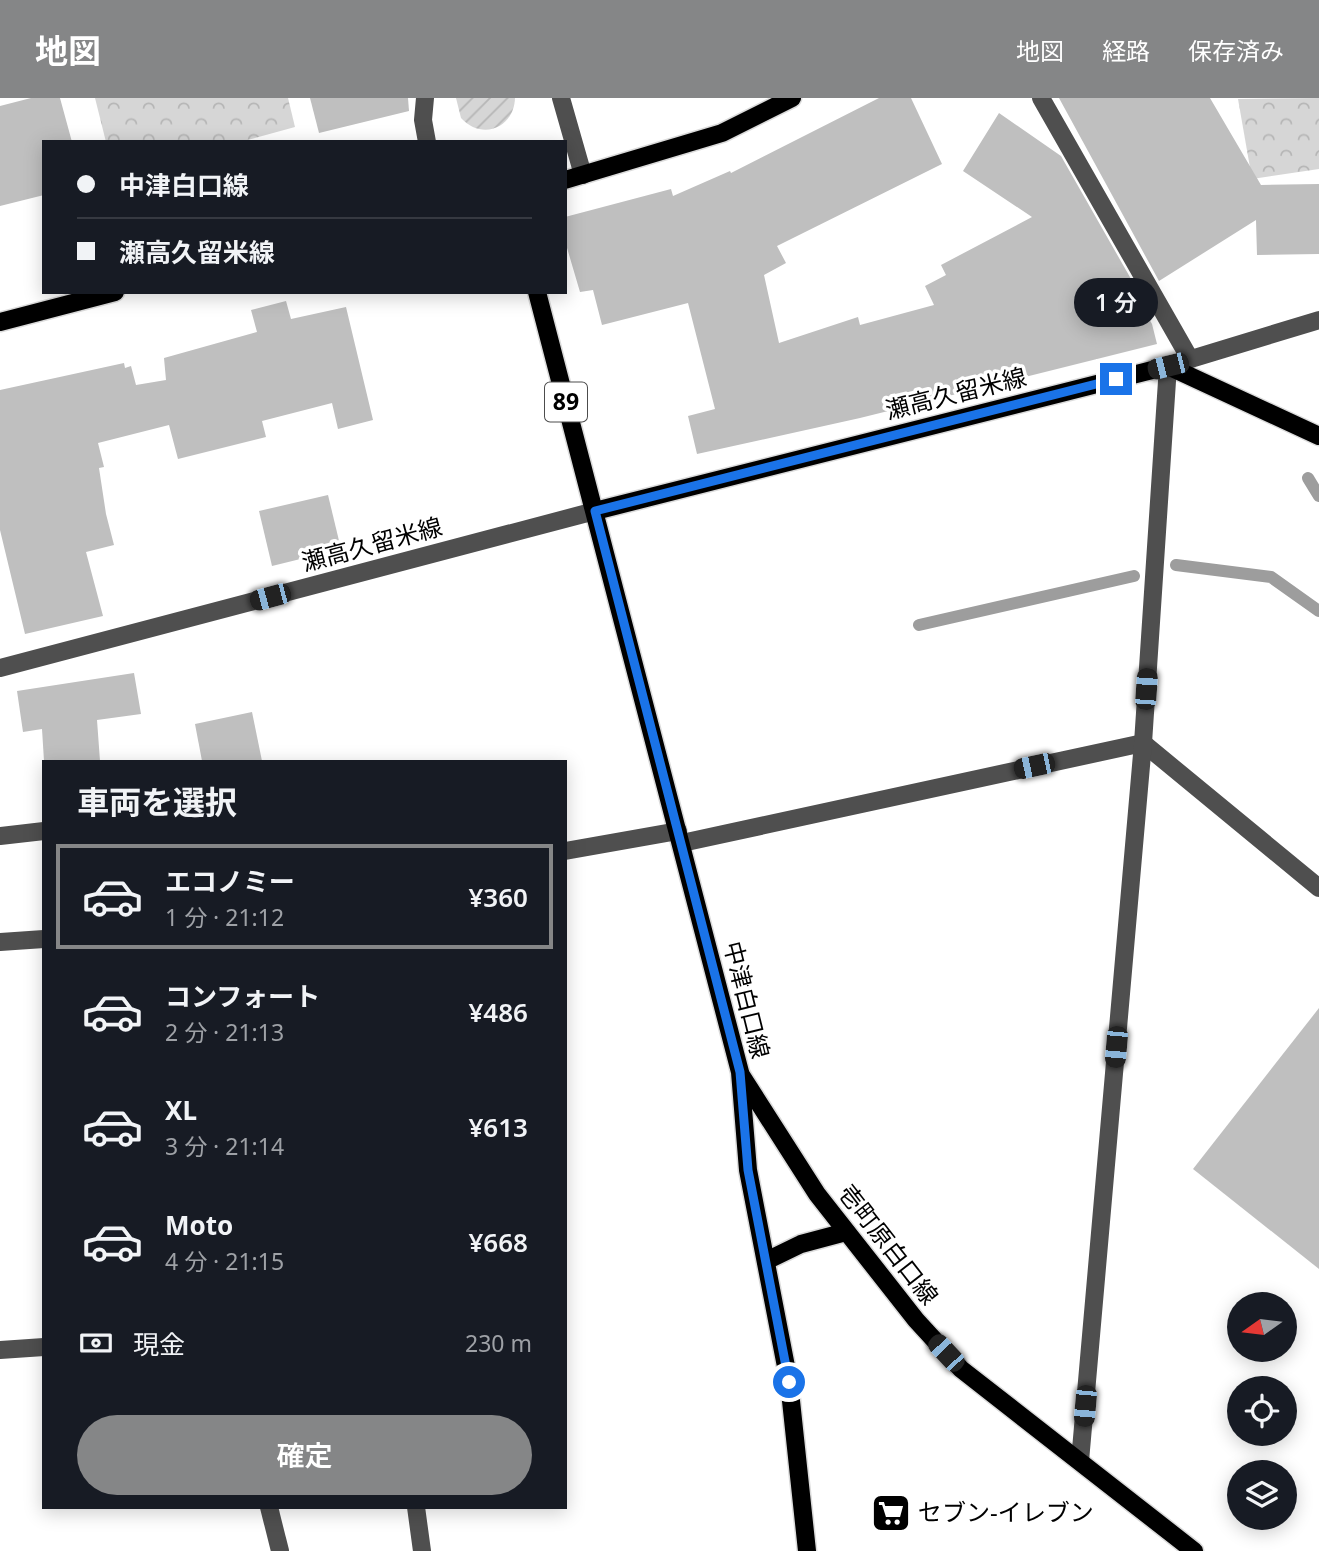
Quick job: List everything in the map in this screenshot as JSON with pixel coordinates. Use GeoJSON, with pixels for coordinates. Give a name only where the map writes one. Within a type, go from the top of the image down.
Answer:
{"type":"FeatureCollection","features":[{"type":"Feature","properties":{"kind":"main road"},"geometry":{"type":"LineString","coordinates":[[567,179],[722,133],[792,98]]}},
{"type":"Feature","properties":{"kind":"main road"},"geometry":{"type":"LineString","coordinates":[[0,322],[107,294]]}},
{"type":"Feature","properties":{"kind":"main road","name":"89"},"geometry":{"type":"LineString","coordinates":[[538,294],[595,511]]}},
{"type":"Feature","properties":{"kind":"main road"},"geometry":{"type":"LineString","coordinates":[[1168,366],[1319,436]]}},
{"type":"Feature","properties":{"kind":"main road","name":"瀬高久留米線"},"geometry":{"type":"LineString","coordinates":[[595,511],[1168,366]]}},
{"type":"Feature","properties":{"kind":"main road","name":"中津白口線"},"geometry":{"type":"LineString","coordinates":[[595,511],[740,1072],[748,1170],[789,1382],[807,1551]]}},
{"type":"Feature","properties":{"kind":"main road","name":"壱町原白口線"},"geometry":{"type":"LineString","coordinates":[[740,1072],[813,1188],[916,1320],[961,1369],[1194,1551]]}},
{"type":"Feature","properties":{"kind":"main road"},"geometry":{"type":"LineString","coordinates":[[766,1261],[801,1244],[846,1232]]}},
{"type":"Feature","properties":{"kind":"street"},"geometry":{"type":"LineString","coordinates":[[425,98],[423,120],[426,140]]}},
{"type":"Feature","properties":{"kind":"street"},"geometry":{"type":"LineString","coordinates":[[561,98],[583,175]]}},
{"type":"Feature","properties":{"kind":"street"},"geometry":{"type":"LineString","coordinates":[[1041,98],[1190,359]]}},
{"type":"Feature","properties":{"kind":"street"},"geometry":{"type":"LineString","coordinates":[[1080,1461],[1143,743],[1168,366],[1319,320]]}},
{"type":"Feature","properties":{"kind":"street","name":"瀬高久留米線"},"geometry":{"type":"LineString","coordinates":[[0,668],[595,511]]}},
{"type":"Feature","properties":{"kind":"street"},"geometry":{"type":"LineString","coordinates":[[567,851],[680,837],[1143,743]]}},
{"type":"Feature","properties":{"kind":"street"},"geometry":{"type":"LineString","coordinates":[[1143,743],[1319,888]]}},
{"type":"Feature","properties":{"kind":"street"},"geometry":{"type":"LineString","coordinates":[[0,836],[42,831]]}},
{"type":"Feature","properties":{"kind":"street"},"geometry":{"type":"LineString","coordinates":[[0,942],[42,939]]}},
{"type":"Feature","properties":{"kind":"street"},"geometry":{"type":"LineString","coordinates":[[0,1350],[42,1347]]}},
{"type":"Feature","properties":{"kind":"street"},"geometry":{"type":"LineString","coordinates":[[270,1509],[280,1551]]}},
{"type":"Feature","properties":{"kind":"street"},"geometry":{"type":"LineString","coordinates":[[416,1509],[422,1551]]}},
{"type":"Feature","properties":{"kind":"green space"},"geometry":{"type":"Polygon","coordinates":[[[95,98],[288,98],[295,127],[247,140],[106,140],[95,98]]]}},
{"type":"Feature","properties":{"kind":"green space"},"geometry":{"type":"Polygon","coordinates":[[[456,98],[515,98],[509,117],[503,124],[487,130],[469,125],[461,118],[456,98]]]}},
{"type":"Feature","properties":{"kind":"green space"},"geometry":{"type":"Polygon","coordinates":[[[1319,98],[1319,169],[1252,179],[1238,99],[1319,98]]]}},
{"type":"Feature","properties":{"kind":"building"},"geometry":{"type":"Polygon","coordinates":[[[31,98],[60,98],[71,140],[42,140],[42,196],[0,206],[0,106],[31,98]]]}},
{"type":"Feature","properties":{"kind":"building"},"geometry":{"type":"Polygon","coordinates":[[[310,98],[408,98],[409,111],[319,133],[310,98]]]}},
{"type":"Feature","properties":{"kind":"building"},"geometry":{"type":"Polygon","coordinates":[[[879,98],[911,98],[942,164],[777,246],[786,263],[764,275],[779,343],[858,317],[860,325],[934,305],[925,286],[946,275],[941,265],[1032,217],[963,171],[999,113],[1061,156],[1139,293],[1136,296],[1152,324],[1157,344],[860,418],[697,454],[688,416],[715,409],[688,303],[602,325],[593,290],[580,292],[567,248],[567,216],[671,189],[673,196],[730,171],[731,173],[879,98]]]}},
{"type":"Feature","properties":{"kind":"building"},"geometry":{"type":"Polygon","coordinates":[[[1059,98],[1210,98],[1261,185],[1319,184],[1319,254],[1257,255],[1256,220],[1159,281],[1059,98]]]}},
{"type":"Feature","properties":{"kind":"building"},"geometry":{"type":"Polygon","coordinates":[[[286,301],[291,319],[346,307],[373,420],[338,429],[332,403],[262,421],[266,437],[178,459],[169,425],[98,443],[104,467],[99,468],[106,514],[114,545],[86,552],[103,616],[25,634],[0,530],[0,390],[124,363],[125,368],[131,366],[136,385],[166,380],[164,358],[257,332],[251,310],[286,301]]]}},
{"type":"Feature","properties":{"kind":"building"},"geometry":{"type":"Polygon","coordinates":[[[328,495],[341,549],[272,566],[259,511],[328,495]]]}},
{"type":"Feature","properties":{"kind":"building"},"geometry":{"type":"Polygon","coordinates":[[[134,673],[141,714],[97,720],[100,760],[44,760],[42,729],[23,732],[17,691],[134,673]]]}},
{"type":"Feature","properties":{"kind":"building"},"geometry":{"type":"Polygon","coordinates":[[[252,712],[262,760],[202,760],[195,724],[252,712]]]}},
{"type":"Feature","properties":{"kind":"building"},"geometry":{"type":"Polygon","coordinates":[[[1319,1008],[1319,1269],[1193,1169],[1319,1008]]]}},
{"type":"Feature","properties":{"kind":"waterway"},"geometry":{"type":"LineString","coordinates":[[1308,478],[1319,496]]}},
{"type":"Feature","properties":{"kind":"waterway"},"geometry":{"type":"LineString","coordinates":[[1176,565],[1271,577],[1319,611]]}},
{"type":"Feature","properties":{"kind":"waterway"},"geometry":{"type":"LineString","coordinates":[[919,625],[1134,576]]}},
{"type":"Feature","properties":{"kind":"place","name":"セブン-イレブン"},"geometry":{"type":"Point","coordinates":[891,1513]}},
{"type":"Feature","properties":{"kind":"route"},"geometry":{"type":"LineString","coordinates":[[789,1382],[748,1170],[740,1072],[595,511],[1116,379]]}}]}
